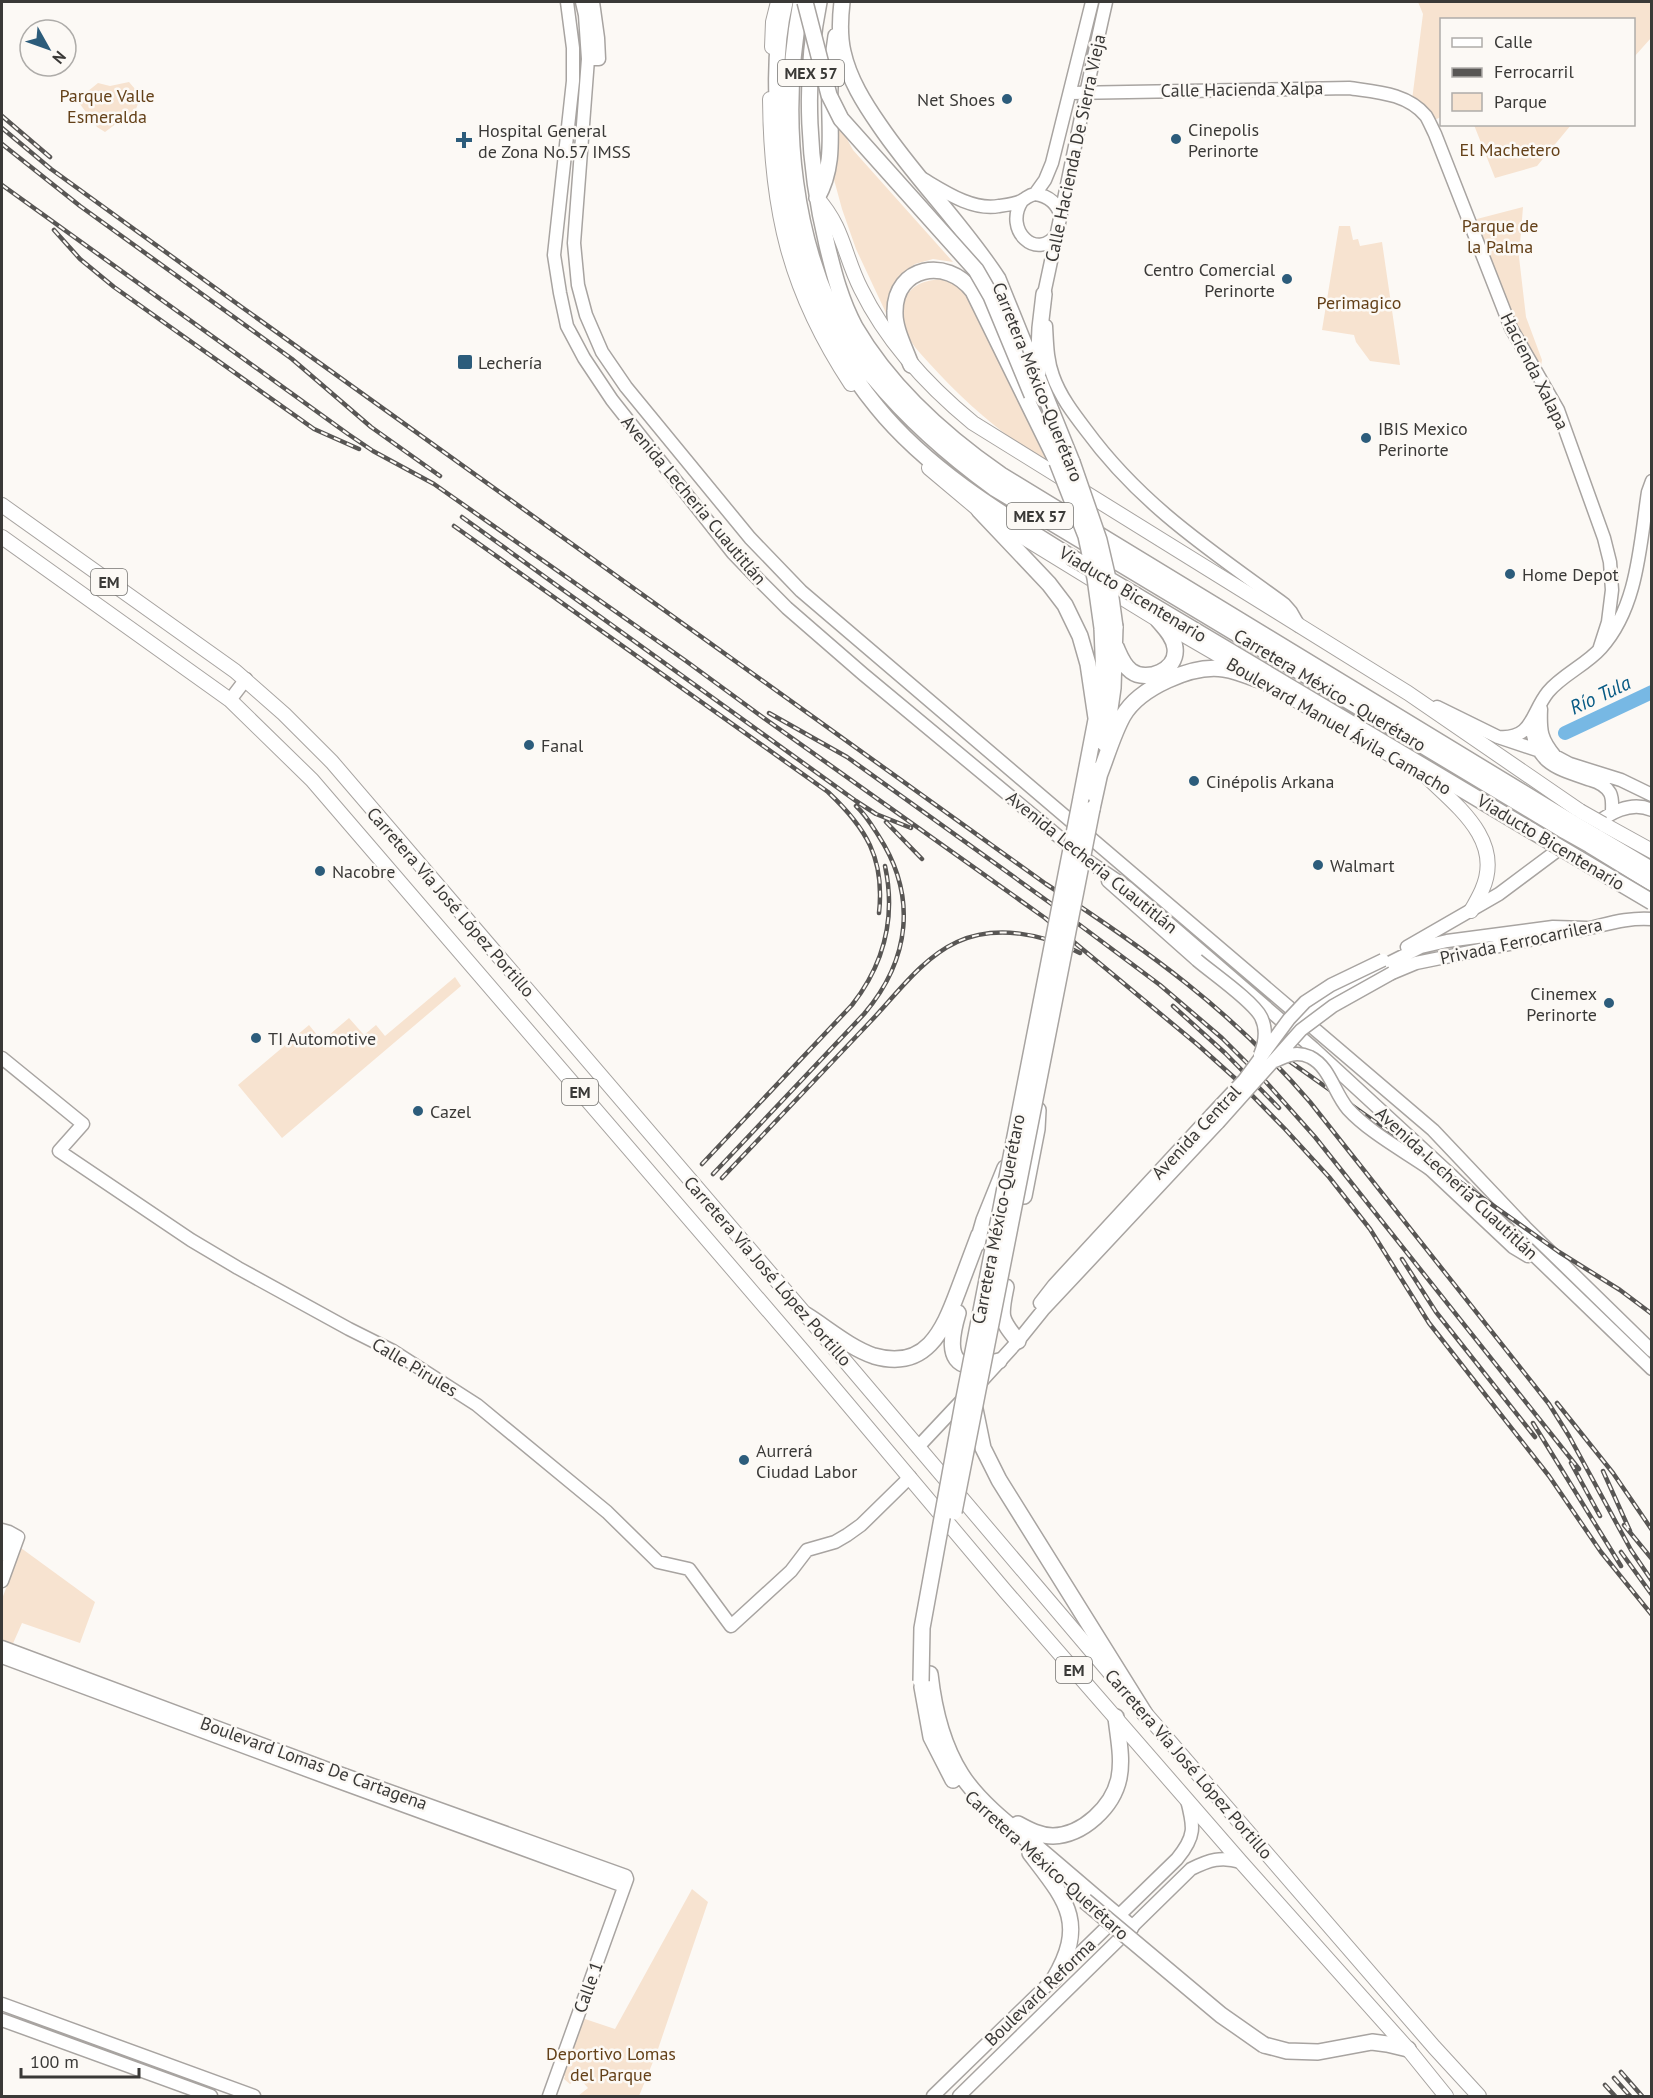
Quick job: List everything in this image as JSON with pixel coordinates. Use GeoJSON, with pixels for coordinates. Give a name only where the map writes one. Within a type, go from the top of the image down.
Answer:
{"type":"FeatureCollection","features":[{"type":"Feature","properties":{"kind":"highway","name":"Viaducto Bicentenario"},"geometry":{"type":"LineString","coordinates":[[785,2],[779,26],[777,59],[780,141],[788,210],[799,259],[821,316],[843,358],[861,386],[892,424],[958,482],[1002,514],[1652,902]]}},
{"type":"Feature","properties":{"kind":"highway"},"geometry":{"type":"LineString","coordinates":[[803,2],[829,95],[841,120],[976,270],[991,296],[1036,394],[1056,423]]}},
{"type":"Feature","properties":{"kind":"highway","name":"Carretera México - Querétaro"},"geometry":{"type":"LineString","coordinates":[[803,2],[796,29],[791,82],[792,138],[800,208],[811,255],[827,303],[855,355],[893,401],[941,447],[994,488],[1572,821],[1652,870]]}},
{"type":"Feature","properties":{"kind":"highway","name":"Carretera México - Querétaro"},"geometry":{"type":"LineString","coordinates":[[819,2],[813,35],[810,84],[811,137],[817,198],[825,236],[841,298],[869,349],[903,391],[942,430],[1001,475],[1572,821]]}},
{"type":"Feature","properties":{"kind":"highway"},"geometry":{"type":"LineString","coordinates":[[817,198],[830,163],[830,87],[842,2]]}},
{"type":"Feature","properties":{"kind":"highway","name":"Carretera México-Querétaro"},"geometry":{"type":"LineString","coordinates":[[842,2],[841,40],[850,75],[869,110],[916,175],[983,256],[1010,304],[1036,394],[1056,423],[1095,578],[1116,647],[1113,688],[1100,776],[1087,803],[1010,1157],[922,1628],[931,1737],[954,1781],[1030,1853],[1221,2015],[1264,2045],[1287,2051],[1318,2052],[1372,2043],[1408,2049]]}},
{"type":"Feature","properties":{"kind":"highway","name":"Carretera México-Querétaro"},"geometry":{"type":"LineString","coordinates":[[911,365],[895,317],[895,304],[899,293],[911,278],[922,272],[940,269],[951,273],[963,280],[973,291],[1045,435],[1064,462]]}},
{"type":"Feature","properties":{"kind":"highway"},"geometry":{"type":"LineString","coordinates":[[1044,294],[1036,394],[1045,435]]}},
{"type":"Feature","properties":{"kind":"highway"},"geometry":{"type":"LineString","coordinates":[[979,510],[1049,584],[1065,605],[1080,636],[1088,664],[1096,718]]}},
{"type":"Feature","properties":{"kind":"highway"},"geometry":{"type":"LineString","coordinates":[[1116,647],[1123,662],[1140,676],[1157,674],[1166,669],[1173,659],[1175,649],[1172,639],[1158,620]]}},
{"type":"Feature","properties":{"kind":"highway","name":"Carretera México-Querétaro"},"geometry":{"type":"LineString","coordinates":[[1109,628],[1087,803],[1040,1084],[930,1633],[926,1678],[941,1733],[962,1775],[1014,1830],[1131,1927]]}},
{"type":"Feature","properties":{"kind":"highway"},"geometry":{"type":"LineString","coordinates":[[1100,776],[1124,715],[1133,702],[1151,690],[1190,671],[1211,668],[1226,669],[1267,683]]}},
{"type":"Feature","properties":{"kind":"highway","name":"Carretera México - Querétaro"},"geometry":{"type":"LineString","coordinates":[[1596,835],[1652,883]]}},
{"type":"Feature","properties":{"kind":"highway"},"geometry":{"type":"LineString","coordinates":[[1023,1335],[1002,1321],[1003,1300],[1037,1129],[1040,1084]]}},
{"type":"Feature","properties":{"kind":"highway"},"geometry":{"type":"LineString","coordinates":[[806,1315],[856,1347],[873,1355],[892,1359],[913,1356],[929,1346],[945,1324],[1010,1157]]}},
{"type":"Feature","properties":{"kind":"highway"},"geometry":{"type":"LineString","coordinates":[[979,1235],[955,1323],[952,1347],[958,1360],[970,1366],[999,1361]]}},
{"type":"Feature","properties":{"kind":"highway"},"geometry":{"type":"LineString","coordinates":[[975,1403],[982,1448],[999,1480],[1145,1713]]}},
{"type":"Feature","properties":{"kind":"highway"},"geometry":{"type":"LineString","coordinates":[[998,1814],[1035,1833],[1053,1836],[1068,1833],[1086,1824],[1100,1813],[1112,1798],[1119,1779],[1121,1755],[1116,1717]]}},
{"type":"Feature","properties":{"kind":"highway"},"geometry":{"type":"LineString","coordinates":[[1030,1853],[1060,1892],[1067,1907],[1070,1947],[1054,1979]]}},
{"type":"Feature","properties":{"kind":"main road","name":"Avenida Lecheria Cuautitlán"},"geometry":{"type":"LineString","coordinates":[[567,2],[573,48],[573,81],[554,255],[567,326],[612,400],[733,553],[787,608],[863,674],[1088,861],[1128,888],[1290,1028],[1451,1175],[1652,1369]]}},
{"type":"Feature","properties":{"kind":"main road"},"geometry":{"type":"LineString","coordinates":[[582,2],[593,59]]}},
{"type":"Feature","properties":{"kind":"main road"},"geometry":{"type":"LineString","coordinates":[[593,2],[598,38],[593,59]]}},
{"type":"Feature","properties":{"kind":"main road","name":"Boulevard Manuel Ávila Camacho"},"geometry":{"type":"LineString","coordinates":[[778,2],[773,22],[770,80],[771,140],[778,213],[798,283],[823,339],[853,388],[900,442],[979,510],[1158,620],[1652,909]]}},
{"type":"Feature","properties":{"kind":"main road","name":"Calle Hacienda De Sierra Vieja"},"geometry":{"type":"LineString","coordinates":[[916,175],[951,195],[975,205],[996,207],[1022,201],[1028,195],[1035,194],[1045,180],[1052,163],[1092,2]]}},
{"type":"Feature","properties":{"kind":"main road","name":"Calle Hacienda De Sierra Vieja"},"geometry":{"type":"LineString","coordinates":[[1106,2],[1085,92],[1044,294],[1048,356],[1053,375],[1060,392],[1097,446],[1119,471],[1163,514],[1284,604],[1299,627]]}},
{"type":"Feature","properties":{"kind":"main road","name":"Avenida Lecheria Cuautitlán"},"geometry":{"type":"LineString","coordinates":[[593,59],[574,243],[578,285],[586,315],[602,352],[626,387],[750,538],[801,591],[1433,1130],[1524,1227],[1652,1351]]}},
{"type":"Feature","properties":{"kind":"main road","name":"Calle Hacienda Xalpa"},"geometry":{"type":"LineString","coordinates":[[1070,93],[1349,88],[1395,95],[1412,104]]}},
{"type":"Feature","properties":{"kind":"main road","name":"Hacienda Xalapa"},"geometry":{"type":"LineString","coordinates":[[1412,104],[1426,116],[1435,134],[1511,328],[1558,410],[1580,468],[1610,562],[1612,590],[1608,622],[1599,650]]}},
{"type":"Feature","properties":{"kind":"main road"},"geometry":{"type":"LineString","coordinates":[[1022,201],[1017,210],[1016,220],[1019,233],[1025,240],[1034,244],[1046,243],[1055,236],[1060,224],[1054,203],[1046,196],[1035,194]]}},
{"type":"Feature","properties":{"kind":"main road"},"geometry":{"type":"LineString","coordinates":[[817,198],[830,213],[839,230],[853,273],[870,307],[911,365],[930,386],[973,423],[1408,693],[1498,737],[1621,780],[1652,795]]}},
{"type":"Feature","properties":{"kind":"main road"},"geometry":{"type":"LineString","coordinates":[[1498,737],[1521,733],[1531,723],[1546,694],[1599,650],[1614,631],[1628,598],[1636,568],[1648,492],[1652,482]]}},
{"type":"Feature","properties":{"kind":"main road","name":"Carretera Vía José López Portillo"},"geometry":{"type":"LineString","coordinates":[[2,506],[246,679],[332,762],[1145,1713],[1479,2097]]}},
{"type":"Feature","properties":{"kind":"main road","name":"Carretera Vía José López Portillo"},"geometry":{"type":"LineString","coordinates":[[2,537],[230,700],[312,780],[1006,1592],[1241,1862],[1408,2049],[1446,2097]]}},
{"type":"Feature","properties":{"kind":"main road"},"geometry":{"type":"LineString","coordinates":[[863,674],[877,656]]}},
{"type":"Feature","properties":{"kind":"main road"},"geometry":{"type":"LineString","coordinates":[[230,700],[246,679]]}},
{"type":"Feature","properties":{"kind":"main road"},"geometry":{"type":"LineString","coordinates":[[1408,693],[1572,821]]}},
{"type":"Feature","properties":{"kind":"main road"},"geometry":{"type":"LineString","coordinates":[[1541,705],[1541,734],[1555,756]]}},
{"type":"Feature","properties":{"kind":"main road"},"geometry":{"type":"LineString","coordinates":[[1531,723],[1532,736],[1538,751],[1558,769],[1596,781],[1605,787],[1610,794],[1612,812],[1639,806],[1652,810]]}},
{"type":"Feature","properties":{"kind":"main road"},"geometry":{"type":"LineString","coordinates":[[1427,777],[1478,829],[1486,849],[1488,870],[1483,889],[1471,911],[1449,935],[1447,941]]}},
{"type":"Feature","properties":{"kind":"main road","name":"Privada Ferrocarrilera"},"geometry":{"type":"LineString","coordinates":[[1383,960],[1499,894],[1541,861],[1612,812]]}},
{"type":"Feature","properties":{"kind":"main road"},"geometry":{"type":"LineString","coordinates":[[1596,835],[1652,851]]}},
{"type":"Feature","properties":{"kind":"main road"},"geometry":{"type":"LineString","coordinates":[[1088,861],[1122,896],[1253,1006],[1261,1017],[1265,1040],[1256,1064]]}},
{"type":"Feature","properties":{"kind":"main road","name":"Privada Ferrocarrilera"},"geometry":{"type":"LineString","coordinates":[[1392,973],[1416,963],[1621,920],[1652,919]]}},
{"type":"Feature","properties":{"kind":"main road"},"geometry":{"type":"LineString","coordinates":[[1290,1028],[1301,1017],[1391,962],[1421,947],[1447,941],[1553,927],[1587,928]]}},
{"type":"Feature","properties":{"kind":"main road","name":"Avenida Central"},"geometry":{"type":"LineString","coordinates":[[918,1447],[987,1376],[1214,1119],[1289,1019],[1305,1002],[1331,985],[1383,960]]}},
{"type":"Feature","properties":{"kind":"main road","name":"Avenida Central"},"geometry":{"type":"LineString","coordinates":[[1214,1119],[1316,1017],[1392,973]]}},
{"type":"Feature","properties":{"kind":"main road"},"geometry":{"type":"LineString","coordinates":[[1271,1063],[1287,1055],[1296,1054],[1315,1060],[1353,1114],[1430,1169],[1513,1246],[1544,1266]]}},
{"type":"Feature","properties":{"kind":"main road","name":"Calle Pirules"},"geometry":{"type":"LineString","coordinates":[[2,1058],[83,1124],[60,1150],[191,1240],[349,1329],[393,1351],[477,1405],[607,1512],[658,1562],[689,1569],[731,1626],[792,1571],[807,1550],[835,1542],[848,1535],[910,1477]]}},
{"type":"Feature","properties":{"kind":"main road"},"geometry":{"type":"LineString","coordinates":[[2,1554],[9,1533]]}},
{"type":"Feature","properties":{"kind":"main road"},"geometry":{"type":"LineString","coordinates":[[2,1581],[9,1533]]}},
{"type":"Feature","properties":{"kind":"main road","name":"Boulevard Lomas De Cartagena"},"geometry":{"type":"LineString","coordinates":[[2,1647],[330,1774]]}},
{"type":"Feature","properties":{"kind":"main road","name":"Boulevard Lomas De Cartagena"},"geometry":{"type":"LineString","coordinates":[[2,1657],[626,1882]]}},
{"type":"Feature","properties":{"kind":"main road","name":"Boulevard Reforma"},"geometry":{"type":"LineString","coordinates":[[933,2097],[1177,1858],[1191,1839],[1193,1831],[1187,1799]]}},
{"type":"Feature","properties":{"kind":"main road"},"geometry":{"type":"LineString","coordinates":[[1177,1858],[1191,1869]]}},
{"type":"Feature","properties":{"kind":"main road","name":"Boulevard Reforma"},"geometry":{"type":"LineString","coordinates":[[959,2097],[1191,1869],[1212,1859],[1221,1858],[1241,1862]]}},
{"type":"Feature","properties":{"kind":"main road","name":"Calle 1"},"geometry":{"type":"LineString","coordinates":[[549,2097],[626,1882]]}},
{"type":"Feature","properties":{"kind":"main road"},"geometry":{"type":"LineString","coordinates":[[2,2004],[254,2097]]}},
{"type":"Feature","properties":{"kind":"main road"},"geometry":{"type":"LineString","coordinates":[[2,2020],[211,2097]]}},
{"type":"Feature","properties":{"kind":"green space","name":"El Machetero"},"geometry":{"type":"Polygon","coordinates":[[[1418,2],[1649,2],[1651,4],[1651,38],[1635,56],[1635,18],[1440,18],[1440,117],[1430,122],[1412,100],[1423,14],[1418,2]]]}},
{"type":"Feature","properties":{"kind":"green space","name":"Parque Valle Esmeralda"},"geometry":{"type":"Polygon","coordinates":[[[129,82],[141,96],[136,109],[105,132],[97,127],[77,100],[98,83],[110,86],[129,82]]]}},
{"type":"Feature","properties":{"kind":"green space"},"geometry":{"type":"Polygon","coordinates":[[[834,115],[853,150],[953,262],[933,259],[915,264],[900,275],[891,288],[886,313],[856,249],[830,165],[834,115]]]}},
{"type":"Feature","properties":{"kind":"green space","name":"El Machetero"},"geometry":{"type":"Polygon","coordinates":[[[1474,126],[1570,126],[1537,166],[1495,178],[1474,126]]]}},
{"type":"Feature","properties":{"kind":"green space","name":"Parque de la Palma"},"geometry":{"type":"Polygon","coordinates":[[[1523,207],[1519,257],[1526,317],[1542,360],[1540,372],[1512,321],[1473,220],[1523,207]]]}},
{"type":"Feature","properties":{"kind":"green space","name":"Perimagico"},"geometry":{"type":"Polygon","coordinates":[[[1339,226],[1350,226],[1353,240],[1358,239],[1360,246],[1382,242],[1400,365],[1370,361],[1356,342],[1354,335],[1322,330],[1339,226]]]}},
{"type":"Feature","properties":{"kind":"green space"},"geometry":{"type":"Polygon","coordinates":[[[943,279],[957,285],[968,296],[1048,464],[1015,442],[971,405],[943,378],[909,339],[903,320],[906,297],[919,284],[943,279]]]}},
{"type":"Feature","properties":{"kind":"green space"},"geometry":{"type":"Polygon","coordinates":[[[455,977],[461,986],[282,1138],[238,1085],[309,1025],[322,1041],[349,1018],[364,1035],[376,1025],[385,1036],[455,977]]]}},
{"type":"Feature","properties":{"kind":"green space"},"geometry":{"type":"Polygon","coordinates":[[[21,1548],[95,1602],[80,1643],[22,1623],[11,1648],[2,1645],[2,1599],[21,1548]]]}},
{"type":"Feature","properties":{"kind":"green space","name":"Deportivo Lomas del Parque"},"geometry":{"type":"Polygon","coordinates":[[[692,1889],[708,1902],[657,2052],[639,2096],[578,2096],[588,2088],[579,2078],[570,2084],[564,2079],[565,2076],[561,2075],[582,2018],[615,2029],[692,1889]]]}},
{"type":"Feature","properties":{"kind":"waterway","name":"Río Tula"},"geometry":{"type":"LineString","coordinates":[[1565,733],[1652,692]]}},
{"type":"Feature","properties":{"kind":"railway"},"geometry":{"type":"LineString","coordinates":[[2,116],[50,157]]}},
{"type":"Feature","properties":{"kind":"railway"},"geometry":{"type":"LineString","coordinates":[[2,128],[51,169],[243,308],[1046,884],[1119,933],[1186,983],[1250,1038],[1310,1102],[1549,1404],[1631,1550],[1652,1581]]}},
{"type":"Feature","properties":{"kind":"railway"},"geometry":{"type":"LineString","coordinates":[[2,144],[80,206],[292,359],[371,427],[440,476]]}},
{"type":"Feature","properties":{"kind":"railway"},"geometry":{"type":"LineString","coordinates":[[2,185],[348,434],[373,451],[434,484],[1045,918],[1198,1045],[1238,1081],[1329,1177],[1370,1229],[1429,1323],[1549,1476],[1601,1552],[1652,1615]]}},
{"type":"Feature","properties":{"kind":"railway"},"geometry":{"type":"LineString","coordinates":[[54,230],[80,259],[114,287],[314,429],[359,449]]}},
{"type":"Feature","properties":{"kind":"railway"},"geometry":{"type":"LineString","coordinates":[[462,517],[856,801],[876,814],[911,828]]}},
{"type":"Feature","properties":{"kind":"railway"},"geometry":{"type":"LineString","coordinates":[[454,526],[828,792],[853,818],[870,845],[879,876],[879,913]]}},
{"type":"Feature","properties":{"kind":"railway"},"geometry":{"type":"LineString","coordinates":[[769,713],[847,757],[1160,985],[1222,1038],[1266,1082],[1315,1137],[1579,1469]]}},
{"type":"Feature","properties":{"kind":"railway"},"geometry":{"type":"LineString","coordinates":[[713,1174],[864,1014],[891,972],[899,950],[903,927],[903,904],[899,881],[891,858],[878,835],[856,806]]}},
{"type":"Feature","properties":{"kind":"railway"},"geometry":{"type":"LineString","coordinates":[[886,822],[922,859]]}},
{"type":"Feature","properties":{"kind":"railway"},"geometry":{"type":"LineString","coordinates":[[702,1164],[852,1005],[863,989],[885,939],[889,903],[885,866]]}},
{"type":"Feature","properties":{"kind":"railway"},"geometry":{"type":"LineString","coordinates":[[722,1178],[910,978],[944,949],[972,937],[988,933],[1004,933],[1036,936],[1080,953]]}},
{"type":"Feature","properties":{"kind":"railway"},"geometry":{"type":"LineString","coordinates":[[1173,1006],[1225,1053],[1279,1108]]}},
{"type":"Feature","properties":{"kind":"railway"},"geometry":{"type":"LineString","coordinates":[[1268,1046],[1559,1252],[1620,1290],[1652,1314]]}},
{"type":"Feature","properties":{"kind":"railway"},"geometry":{"type":"LineString","coordinates":[[1402,1259],[1436,1312],[1535,1437]]}},
{"type":"Feature","properties":{"kind":"railway"},"geometry":{"type":"LineString","coordinates":[[1557,1403],[1613,1473],[1652,1530]]}},
{"type":"Feature","properties":{"kind":"railway"},"geometry":{"type":"LineString","coordinates":[[1533,1423],[1621,1566]]}},
{"type":"Feature","properties":{"kind":"railway"},"geometry":{"type":"LineString","coordinates":[[1571,1463],[1600,1516]]}},
{"type":"Feature","properties":{"kind":"railway"},"geometry":{"type":"LineString","coordinates":[[1603,1471],[1630,1531]]}},
{"type":"Feature","properties":{"kind":"railway"},"geometry":{"type":"LineString","coordinates":[[1624,1525],[1652,1559]]}},
{"type":"Feature","properties":{"kind":"railway"},"geometry":{"type":"LineString","coordinates":[[1621,1552],[1652,1595]]}},
{"type":"Feature","properties":{"kind":"railway"},"geometry":{"type":"LineString","coordinates":[[1621,2072],[1642,2096]]}},
{"type":"Feature","properties":{"kind":"railway"},"geometry":{"type":"LineString","coordinates":[[1614,2078],[1630,2096]]}},
{"type":"Feature","properties":{"kind":"railway"},"geometry":{"type":"LineString","coordinates":[[1605,2085],[1615,2096]]}},
{"type":"Feature","properties":{"kind":"place","name":"Net Shoes"},"geometry":{"type":"Point","coordinates":[1007,99]}},
{"type":"Feature","properties":{"kind":"place","name":"Cinepolis Perinorte"},"geometry":{"type":"Point","coordinates":[1176,139]}},
{"type":"Feature","properties":{"kind":"place","name":"Hospital General de Zona No.57 IMSS"},"geometry":{"type":"Point","coordinates":[464,140]}},
{"type":"Feature","properties":{"kind":"place","name":"Centro Comercial Perinorte"},"geometry":{"type":"Point","coordinates":[1287,279]}},
{"type":"Feature","properties":{"kind":"place","name":"Lechería"},"geometry":{"type":"Point","coordinates":[465,362]}},
{"type":"Feature","properties":{"kind":"place","name":"IBIS Mexico Perinorte"},"geometry":{"type":"Point","coordinates":[1366,438]}},
{"type":"Feature","properties":{"kind":"place","name":"Home Depot"},"geometry":{"type":"Point","coordinates":[1510,574]}},
{"type":"Feature","properties":{"kind":"place","name":"Fanal"},"geometry":{"type":"Point","coordinates":[529,745]}},
{"type":"Feature","properties":{"kind":"place","name":"Cinépolis Arkana"},"geometry":{"type":"Point","coordinates":[1194,781]}},
{"type":"Feature","properties":{"kind":"place","name":"Walmart"},"geometry":{"type":"Point","coordinates":[1318,865]}},
{"type":"Feature","properties":{"kind":"place","name":"Nacobre"},"geometry":{"type":"Point","coordinates":[320,871]}},
{"type":"Feature","properties":{"kind":"place","name":"Cinemex Perinorte"},"geometry":{"type":"Point","coordinates":[1609,1003]}},
{"type":"Feature","properties":{"kind":"place","name":"TI Automotive"},"geometry":{"type":"Point","coordinates":[256,1038]}},
{"type":"Feature","properties":{"kind":"place","name":"Cazel"},"geometry":{"type":"Point","coordinates":[418,1111]}},
{"type":"Feature","properties":{"kind":"place","name":"Aurrerá Ciudad Labor"},"geometry":{"type":"Point","coordinates":[744,1460]}}]}
